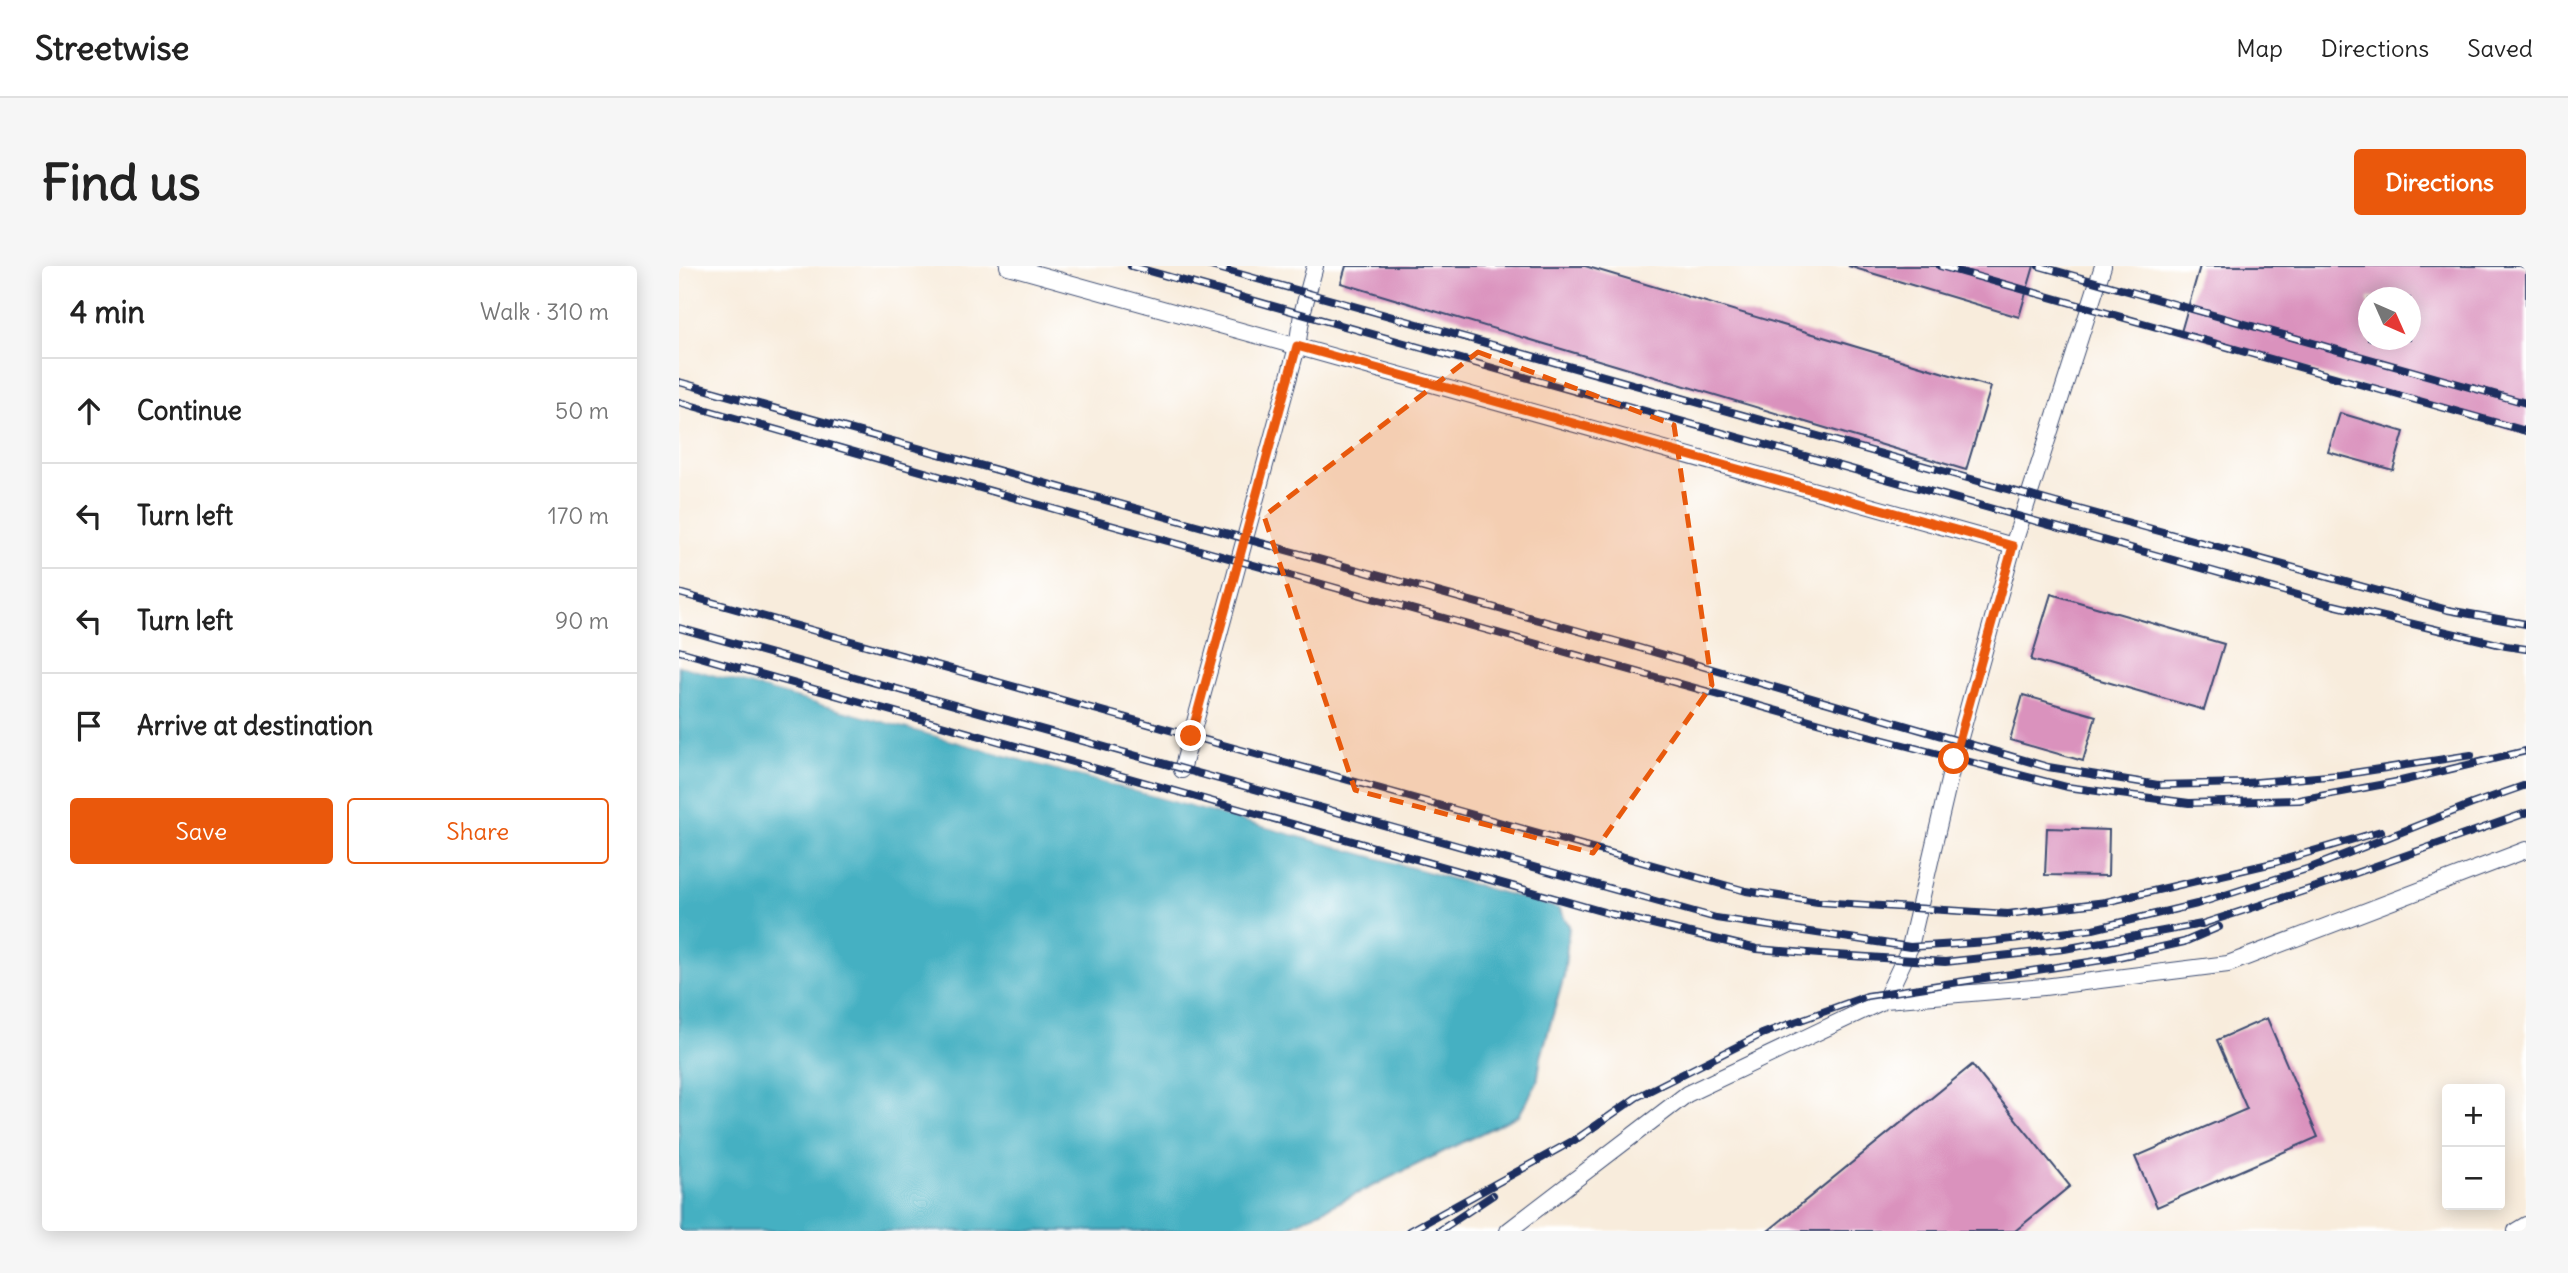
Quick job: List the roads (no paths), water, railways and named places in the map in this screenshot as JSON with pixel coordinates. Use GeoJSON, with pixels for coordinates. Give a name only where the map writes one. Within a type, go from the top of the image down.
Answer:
{"type":"FeatureCollection","features":[{"type":"Feature","properties":{"kind":"lane"},"geometry":{"type":"LineString","coordinates":[[1008,266],[2013,546]]}},
{"type":"Feature","properties":{"kind":"lane"},"geometry":{"type":"LineString","coordinates":[[1182,770],[1297,346],[1302,314],[1315,266]]}},
{"type":"Feature","properties":{"kind":"lane"},"geometry":{"type":"LineString","coordinates":[[1885,1000],[1910,947],[1954,759],[2013,546],[2103,266]]}},
{"type":"Feature","properties":{"kind":"lane"},"geometry":{"type":"LineString","coordinates":[[1508,1231],[1686,1094],[1885,1000],[2043,987],[2228,964],[2526,850]]}},
{"type":"Feature","properties":{"kind":"lane"},"geometry":{"type":"LineString","coordinates":[[2516,1231],[2526,1225]]}},
{"type":"Feature","properties":{"kind":"water"},"geometry":{"type":"Polygon","coordinates":[[[679,665],[1559,908],[1569,926],[1564,976],[1541,1057],[1537,1083],[1519,1115],[1280,1231],[679,1231],[679,665]]]}},
{"type":"Feature","properties":{"kind":"railway"},"geometry":{"type":"LineString","coordinates":[[1131,266],[2333,605],[2526,649]]}},
{"type":"Feature","properties":{"kind":"railway"},"geometry":{"type":"LineString","coordinates":[[1211,266],[2448,610],[2526,624]]}},
{"type":"Feature","properties":{"kind":"railway"},"geometry":{"type":"LineString","coordinates":[[1940,266],[2526,431]]}},
{"type":"Feature","properties":{"kind":"railway"},"geometry":{"type":"LineString","coordinates":[[2039,266],[2526,403]]}},
{"type":"Feature","properties":{"kind":"railway"},"geometry":{"type":"LineString","coordinates":[[679,382],[1626,644],[2048,767],[2158,785],[2246,783],[2340,775],[2471,755]]}},
{"type":"Feature","properties":{"kind":"railway"},"geometry":{"type":"LineString","coordinates":[[679,402],[1849,731],[2067,787],[2189,803],[2299,800],[2401,781],[2526,751]]}},
{"type":"Feature","properties":{"kind":"railway"},"geometry":{"type":"LineString","coordinates":[[679,593],[1746,891],[1818,902],[2008,914],[2106,902],[2273,863],[2381,831]]}},
{"type":"Feature","properties":{"kind":"railway"},"geometry":{"type":"LineString","coordinates":[[679,628],[1716,918],[1910,947],[1988,942],[2093,929],[2197,904],[2313,867],[2526,785]]}},
{"type":"Feature","properties":{"kind":"railway"},"geometry":{"type":"LineString","coordinates":[[679,651],[1611,914],[1757,949],[1945,962],[2064,949],[2202,924],[2526,813]]}},
{"type":"Feature","properties":{"kind":"railway"},"geometry":{"type":"LineString","coordinates":[[1410,1231],[1578,1138],[1637,1097],[1762,1034],[1867,996],[2109,959],[2184,942],[2219,927]]}},
{"type":"Feature","properties":{"kind":"railway"},"geometry":{"type":"LineString","coordinates":[[1439,1231],[1493,1195]]}}]}
